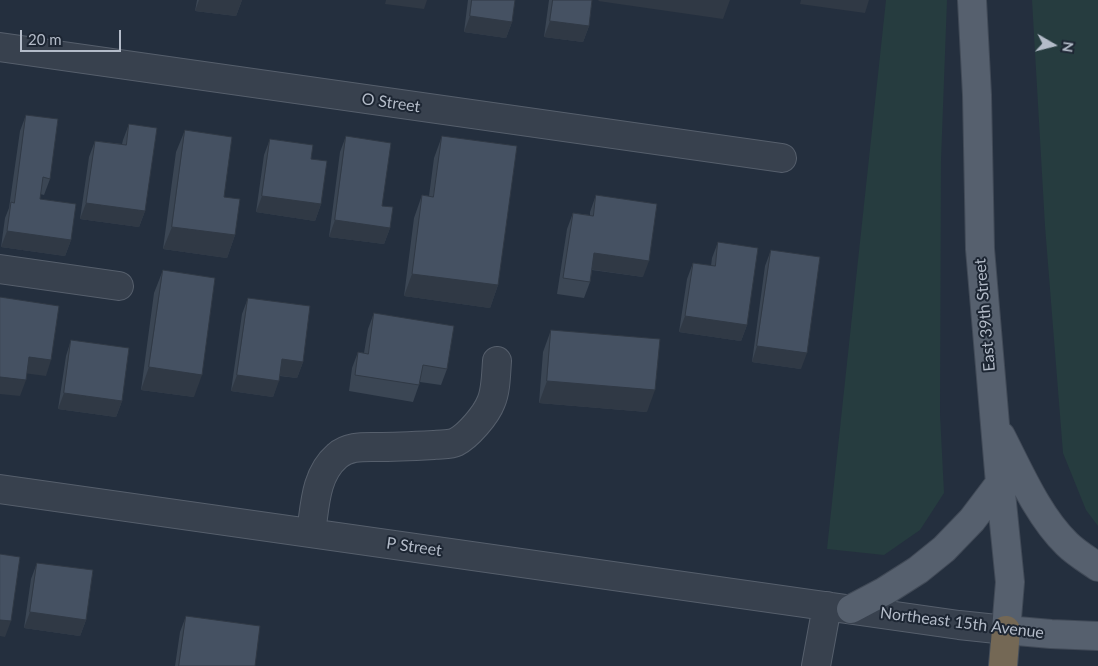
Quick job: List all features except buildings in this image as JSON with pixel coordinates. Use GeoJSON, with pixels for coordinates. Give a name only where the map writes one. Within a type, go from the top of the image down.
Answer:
{"type":"FeatureCollection","features":[{"type":"Feature","properties":{"kind":"highway"},"geometry":{"type":"LineString","coordinates":[[1003,666],[1006,630]]}},
{"type":"Feature","properties":{"kind":"main road","name":"East 39th Street"},"geometry":{"type":"LineString","coordinates":[[972,0],[977,95],[980,249],[1010,582],[1006,630]]}},
{"type":"Feature","properties":{"kind":"main road"},"geometry":{"type":"LineString","coordinates":[[995,424],[1048,523],[1067,545],[1098,566]]}},
{"type":"Feature","properties":{"kind":"main road"},"geometry":{"type":"LineString","coordinates":[[839,607],[885,591],[918,570],[944,549],[972,520],[1000,483]]}},
{"type":"Feature","properties":{"kind":"main road","name":"Northeast 15th Avenue"},"geometry":{"type":"LineString","coordinates":[[1006,630],[1098,636]]}},
{"type":"Feature","properties":{"kind":"street","name":"O Street"},"geometry":{"type":"LineString","coordinates":[[0,47],[782,158]]}},
{"type":"Feature","properties":{"kind":"street"},"geometry":{"type":"LineString","coordinates":[[0,269],[119,286]]}},
{"type":"Feature","properties":{"kind":"street"},"geometry":{"type":"LineString","coordinates":[[311,533],[319,482],[324,472],[337,456],[345,450],[357,447],[404,447],[454,443],[462,439],[492,402],[497,361]]}},
{"type":"Feature","properties":{"kind":"street","name":"P Street"},"geometry":{"type":"LineString","coordinates":[[0,488],[839,607]]}},
{"type":"Feature","properties":{"kind":"street"},"geometry":{"type":"LineString","coordinates":[[816,666],[839,607]]}},
{"type":"Feature","properties":{"kind":"street","name":"Northeast 15th Avenue"},"geometry":{"type":"LineString","coordinates":[[839,607],[1006,630]]}},
{"type":"Feature","properties":{"kind":"green space"},"geometry":{"type":"Polygon","coordinates":[[[886,0],[947,0],[941,160],[940,414],[944,493],[920,530],[884,555],[827,549],[886,0]]]}},
{"type":"Feature","properties":{"kind":"green space"},"geometry":{"type":"Polygon","coordinates":[[[1032,0],[1098,0],[1098,526],[1086,510],[1063,453],[1045,226],[1032,0]]]}}]}
